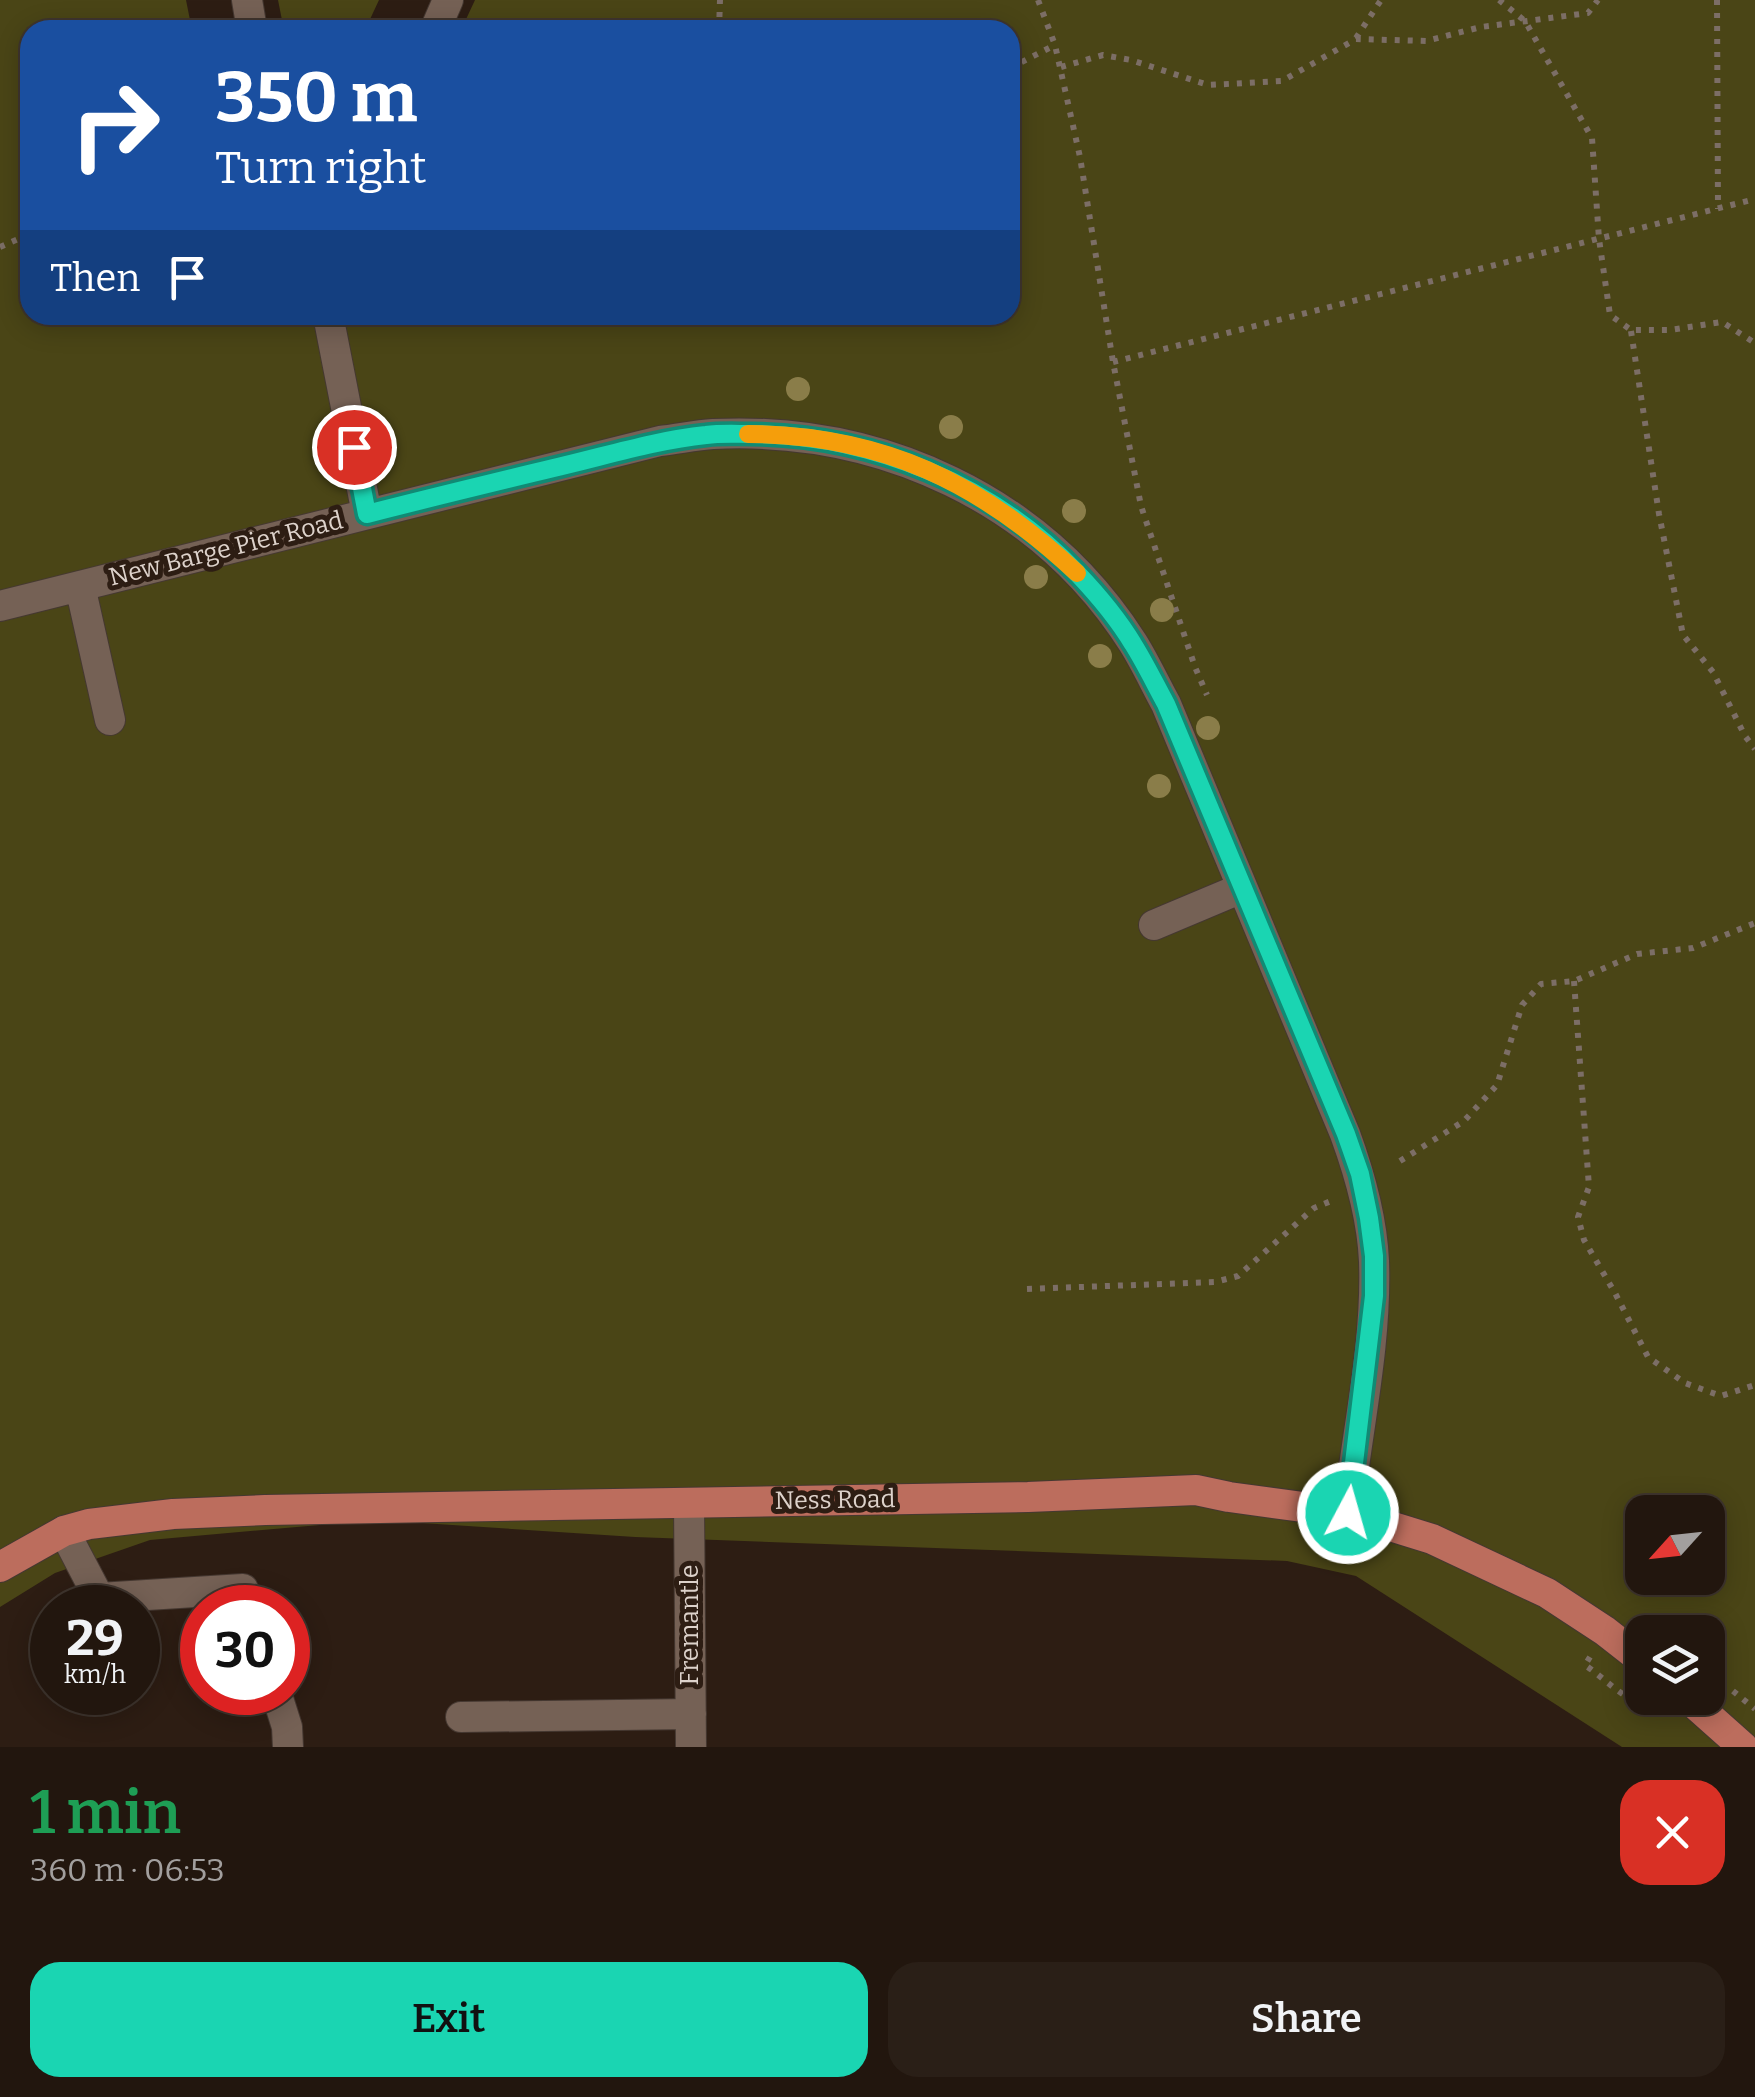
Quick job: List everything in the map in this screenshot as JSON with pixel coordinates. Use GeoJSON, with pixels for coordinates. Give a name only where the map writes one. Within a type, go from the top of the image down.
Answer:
{"type":"FeatureCollection","features":[{"type":"Feature","properties":{"kind":"main road","name":"Ness Road"},"geometry":{"type":"LineString","coordinates":[[0,1568],[64,1531],[89,1524],[173,1514],[1028,1497],[1196,1490],[1348,1513],[1432,1539],[1547,1593],[1625,1647]]}},
{"type":"Feature","properties":{"kind":"main road"},"geometry":{"type":"LineString","coordinates":[[1707,1715],[1743,1747]]}},
{"type":"Feature","properties":{"kind":"street"},"geometry":{"type":"LineString","coordinates":[[330,325],[367,514]]}},
{"type":"Feature","properties":{"kind":"street","name":"New Barge Pier Road"},"geometry":{"type":"LineString","coordinates":[[0,606],[660,441],[711,434],[776,434],[853,446],[928,470],[984,498],[1039,537],[1076,572],[1133,643],[1166,704],[1346,1134],[1360,1174],[1374,1256],[1374,1296],[1348,1513]]}},
{"type":"Feature","properties":{"kind":"street"},"geometry":{"type":"LineString","coordinates":[[80,586],[110,720]]}},
{"type":"Feature","properties":{"kind":"street"},"geometry":{"type":"LineString","coordinates":[[1154,925],[1242,888]]}},
{"type":"Feature","properties":{"kind":"street","name":"Fremantle"},"geometry":{"type":"LineString","coordinates":[[690,1503],[691,1747]]}},
{"type":"Feature","properties":{"kind":"street"},"geometry":{"type":"LineString","coordinates":[[64,1531],[98,1598],[180,1593]]}},
{"type":"Feature","properties":{"kind":"street"},"geometry":{"type":"LineString","coordinates":[[460,1717],[691,1714]]}},
{"type":"Feature","properties":{"kind":"street"},"geometry":{"type":"LineString","coordinates":[[283,1715],[288,1747]]}},
{"type":"Feature","properties":{"kind":"path"},"geometry":{"type":"LineString","coordinates":[[1038,0],[1055,45],[1080,157],[1141,506],[1208,695]]}},
{"type":"Feature","properties":{"kind":"path"},"geometry":{"type":"LineString","coordinates":[[1060,68],[1103,56],[1131,60],[1208,85],[1282,81],[1356,39],[1381,0]]}},
{"type":"Feature","properties":{"kind":"path"},"geometry":{"type":"LineString","coordinates":[[1499,0],[1525,22],[1592,138],[1599,239],[1610,316],[1631,330],[1670,330],[1722,322],[1755,343]]}},
{"type":"Feature","properties":{"kind":"path"},"geometry":{"type":"LineString","coordinates":[[1356,39],[1426,41],[1481,28],[1588,13],[1598,0]]}},
{"type":"Feature","properties":{"kind":"path"},"geometry":{"type":"LineString","coordinates":[[1717,0],[1718,209]]}},
{"type":"Feature","properties":{"kind":"path"},"geometry":{"type":"LineString","coordinates":[[1020,63],[1055,45]]}},
{"type":"Feature","properties":{"kind":"path"},"geometry":{"type":"LineString","coordinates":[[1114,362],[1755,199]]}},
{"type":"Feature","properties":{"kind":"path"},"geometry":{"type":"LineString","coordinates":[[1631,330],[1658,514],[1683,635],[1712,672],[1755,749]]}},
{"type":"Feature","properties":{"kind":"path"},"geometry":{"type":"LineString","coordinates":[[1400,1161],[1464,1120],[1497,1085],[1522,1005],[1541,984],[1574,981],[1636,954],[1693,948],[1755,924]]}},
{"type":"Feature","properties":{"kind":"path"},"geometry":{"type":"LineString","coordinates":[[1574,981],[1588,1187],[1578,1218],[1584,1240],[1648,1357],[1685,1384],[1721,1396],[1755,1385]]}},
{"type":"Feature","properties":{"kind":"path"},"geometry":{"type":"LineString","coordinates":[[1027,1289],[1215,1282],[1238,1276],[1314,1208],[1338,1198]]}},
{"type":"Feature","properties":{"kind":"shaded area"},"geometry":{"type":"Polygon","coordinates":[[[0,0],[186,0],[190,20],[20,20],[20,325],[1020,325],[1020,20],[466,20],[475,0],[1755,0],[1755,1747],[1622,1747],[1356,1576],[1287,1561],[635,1537],[376,1520],[150,1540],[55,1573],[0,1607],[0,0]]]}},
{"type":"Feature","properties":{"kind":"shaded area"},"geometry":{"type":"Polygon","coordinates":[[[278,0],[379,0],[370,20],[282,20],[278,0]]]}},
{"type":"Feature","properties":{"kind":"slow traffic"},"geometry":{"type":"LineString","coordinates":[[748,434],[776,434],[853,446],[928,470],[984,498],[1039,537],[1077,573]]}},
{"type":"Feature","properties":{"kind":"route"},"geometry":{"type":"LineString","coordinates":[[354,447],[367,514],[660,441],[711,434],[776,434],[819,440],[894,457],[984,498],[1039,537],[1076,572],[1133,643],[1166,704],[1360,1174],[1374,1256],[1374,1296],[1348,1513]]}}]}
